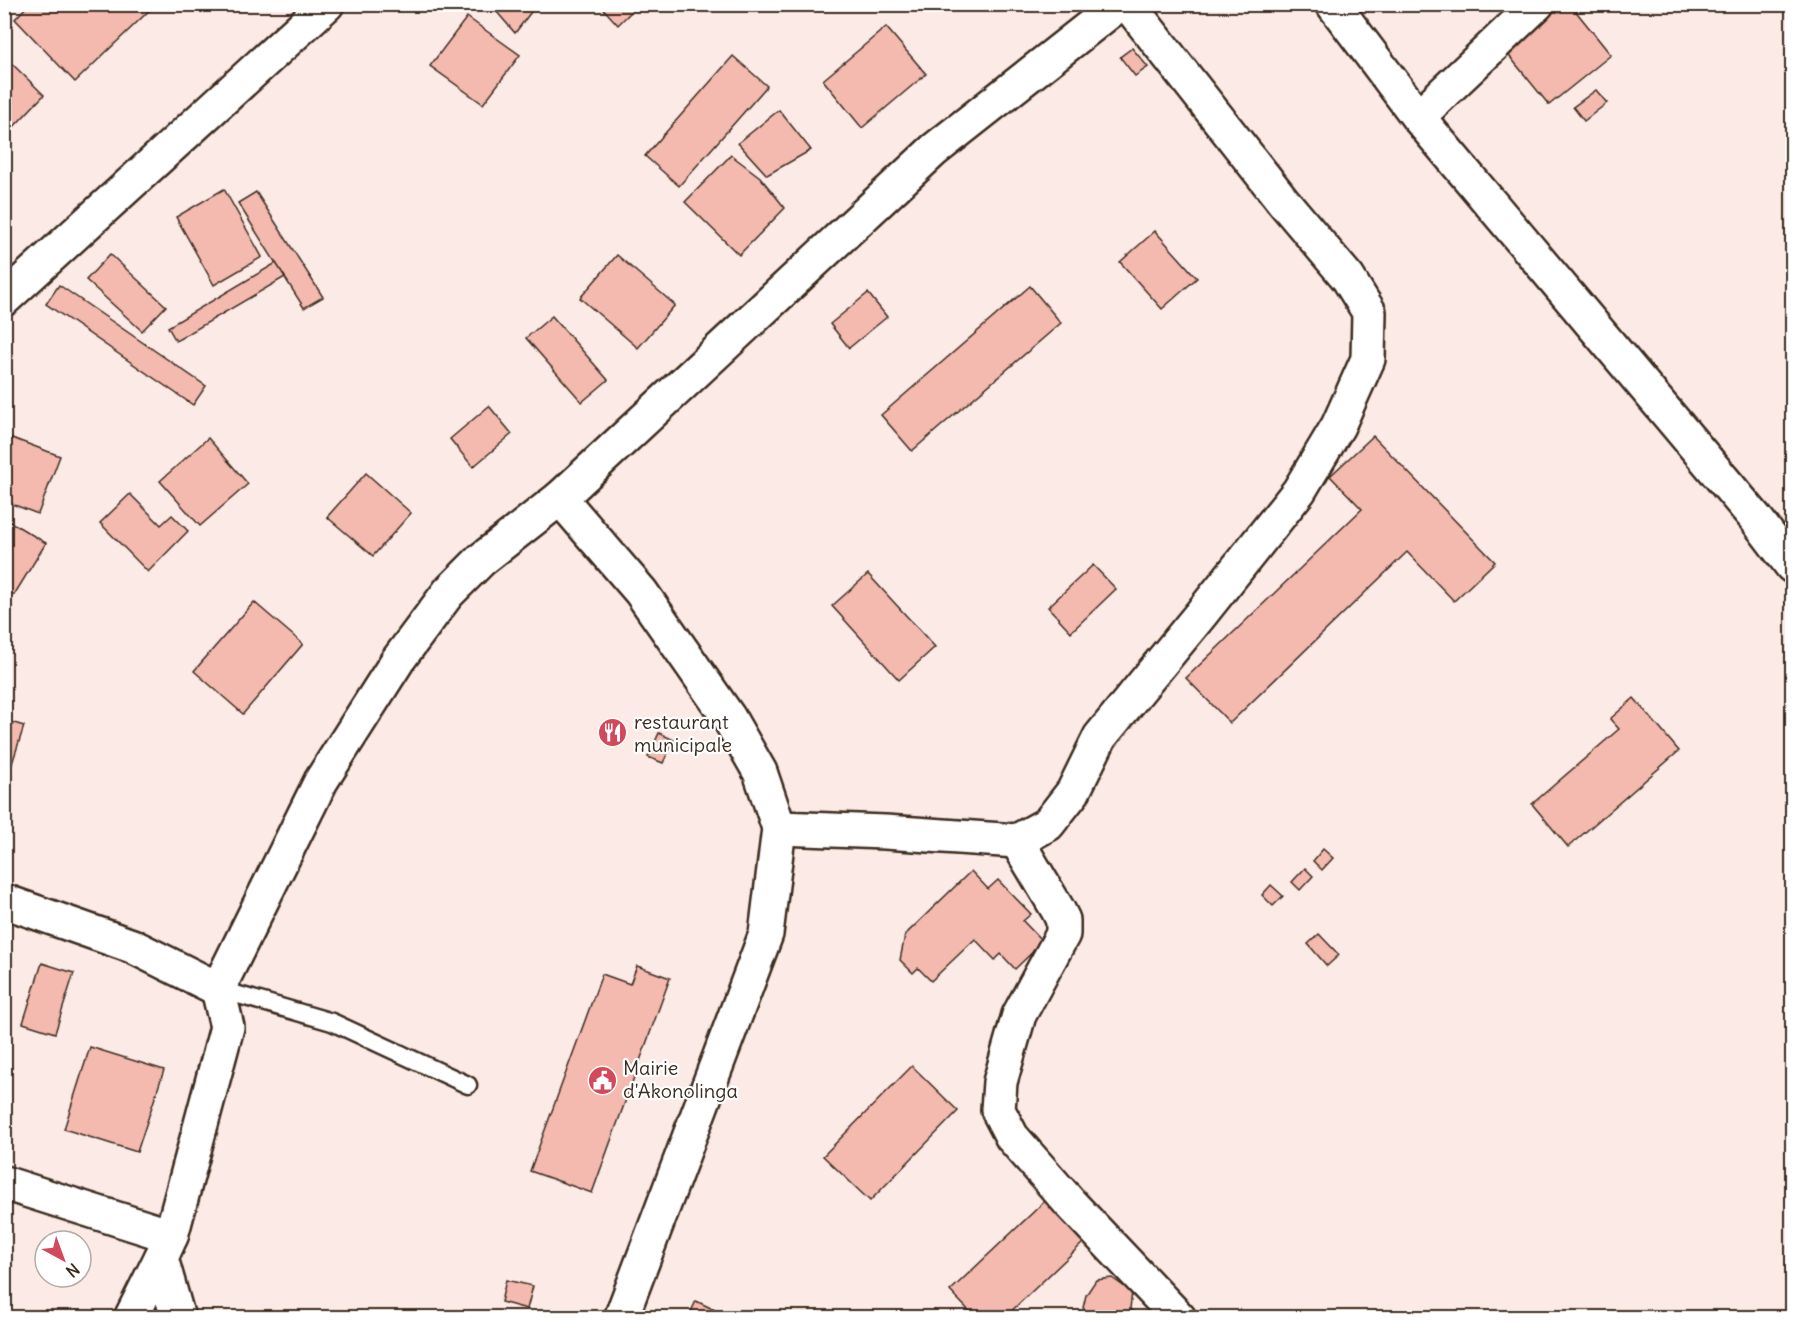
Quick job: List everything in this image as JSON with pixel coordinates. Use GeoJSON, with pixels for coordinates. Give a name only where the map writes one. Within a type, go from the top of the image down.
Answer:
{"type":"FeatureCollection","features":[{"type":"Feature","properties":{"kind":"street"},"geometry":{"type":"LineString","coordinates":[[4,299],[327,4]]}},
{"type":"Feature","properties":{"kind":"street"},"geometry":{"type":"LineString","coordinates":[[131,1317],[166,1247],[227,1027],[219,989],[321,781],[398,660],[448,593],[481,560],[560,498],[934,150],[1119,4]]}},
{"type":"Feature","properties":{"kind":"street"},"geometry":{"type":"LineString","coordinates":[[778,828],[885,832],[1017,841],[1048,824],[1073,792],[1100,737],[1299,491],[1338,426],[1368,359],[1369,312],[1348,278],[1283,201],[1128,4]]}},
{"type":"Feature","properties":{"kind":"street"},"geometry":{"type":"LineString","coordinates":[[1333,4],[1418,117],[1757,520],[1792,566]]}},
{"type":"Feature","properties":{"kind":"street"},"geometry":{"type":"LineString","coordinates":[[1418,117],[1537,4]]}},
{"type":"Feature","properties":{"kind":"street"},"geometry":{"type":"LineString","coordinates":[[560,498],[641,592],[729,718],[760,772],[778,828],[765,934],[621,1317]]}},
{"type":"Feature","properties":{"kind":"street"},"geometry":{"type":"LineString","coordinates":[[1017,841],[1063,920],[1063,934],[1019,1015],[1000,1082],[998,1110],[1012,1137],[1070,1203],[1179,1317]]}},
{"type":"Feature","properties":{"kind":"street"},"geometry":{"type":"LineString","coordinates":[[4,901],[132,946],[219,989]]}},
{"type":"Feature","properties":{"kind":"street"},"geometry":{"type":"LineString","coordinates":[[4,1183],[166,1247]]}},
{"type":"Feature","properties":{"kind":"street"},"geometry":{"type":"LineString","coordinates":[[166,1247],[176,1316],[178,1317]]}},
{"type":"Feature","properties":{"kind":"lane"},"geometry":{"type":"LineString","coordinates":[[219,989],[332,1022],[468,1085]]}},
{"type":"Feature","properties":{"kind":"building"},"geometry":{"type":"Polygon","coordinates":[[[29,4],[156,4],[75,82],[15,19],[29,4]]]}},
{"type":"Feature","properties":{"kind":"building"},"geometry":{"type":"Polygon","coordinates":[[[490,4],[537,4],[515,33],[490,4]]]}},
{"type":"Feature","properties":{"kind":"building"},"geometry":{"type":"Polygon","coordinates":[[[599,4],[639,4],[618,25],[599,4]]]}},
{"type":"Feature","properties":{"kind":"building"},"geometry":{"type":"Polygon","coordinates":[[[1554,4],[1570,4],[1611,55],[1549,105],[1502,47],[1554,4]]]}},
{"type":"Feature","properties":{"kind":"building"},"geometry":{"type":"Polygon","coordinates":[[[467,17],[520,55],[483,104],[430,66],[467,17]]]}},
{"type":"Feature","properties":{"kind":"building"},"geometry":{"type":"Polygon","coordinates":[[[886,27],[926,74],[862,128],[823,80],[886,27]]]}},
{"type":"Feature","properties":{"kind":"building"},"geometry":{"type":"Polygon","coordinates":[[[1132,48],[1148,67],[1135,76],[1120,57],[1132,48]]]}},
{"type":"Feature","properties":{"kind":"building"},"geometry":{"type":"Polygon","coordinates":[[[4,56],[44,95],[4,137],[4,56]]]}},
{"type":"Feature","properties":{"kind":"building"},"geometry":{"type":"Polygon","coordinates":[[[733,56],[767,86],[679,186],[645,156],[733,56]]]}},
{"type":"Feature","properties":{"kind":"building"},"geometry":{"type":"Polygon","coordinates":[[[1596,90],[1607,103],[1584,121],[1573,107],[1596,90]]]}},
{"type":"Feature","properties":{"kind":"building"},"geometry":{"type":"Polygon","coordinates":[[[779,110],[811,150],[767,175],[738,143],[779,110]]]}},
{"type":"Feature","properties":{"kind":"building"},"geometry":{"type":"Polygon","coordinates":[[[731,155],[760,177],[785,208],[739,255],[685,202],[731,155]]]}},
{"type":"Feature","properties":{"kind":"building"},"geometry":{"type":"Polygon","coordinates":[[[224,189],[262,257],[214,285],[176,217],[224,189]]]}},
{"type":"Feature","properties":{"kind":"building"},"geometry":{"type":"Polygon","coordinates":[[[256,192],[323,297],[304,308],[238,203],[256,192]]]}},
{"type":"Feature","properties":{"kind":"building"},"geometry":{"type":"Polygon","coordinates":[[[1155,231],[1197,278],[1162,309],[1120,262],[1155,231]]]}},
{"type":"Feature","properties":{"kind":"building"},"geometry":{"type":"Polygon","coordinates":[[[110,254],[166,306],[142,331],[86,280],[110,254]]]}},
{"type":"Feature","properties":{"kind":"building"},"geometry":{"type":"Polygon","coordinates":[[[617,255],[675,305],[638,348],[580,298],[617,255]]]}},
{"type":"Feature","properties":{"kind":"building"},"geometry":{"type":"Polygon","coordinates":[[[276,263],[285,277],[176,341],[168,327],[276,263]]]}},
{"type":"Feature","properties":{"kind":"building"},"geometry":{"type":"Polygon","coordinates":[[[59,285],[206,386],[193,405],[46,304],[59,285]]]}},
{"type":"Feature","properties":{"kind":"building"},"geometry":{"type":"Polygon","coordinates":[[[1030,286],[1061,323],[912,451],[881,415],[1030,286]]]}},
{"type":"Feature","properties":{"kind":"building"},"geometry":{"type":"Polygon","coordinates":[[[868,293],[887,317],[849,348],[830,324],[868,293]]]}},
{"type":"Feature","properties":{"kind":"building"},"geometry":{"type":"Polygon","coordinates":[[[552,316],[608,380],[582,402],[526,338],[552,316]]]}},
{"type":"Feature","properties":{"kind":"building"},"geometry":{"type":"Polygon","coordinates":[[[489,406],[512,434],[473,467],[450,439],[489,406]]]}},
{"type":"Feature","properties":{"kind":"building"},"geometry":{"type":"Polygon","coordinates":[[[4,435],[60,456],[38,514],[4,501],[4,435]]]}},
{"type":"Feature","properties":{"kind":"building"},"geometry":{"type":"Polygon","coordinates":[[[1373,436],[1495,562],[1454,601],[1407,552],[1230,723],[1186,678],[1362,509],[1330,476],[1373,436]]]}},
{"type":"Feature","properties":{"kind":"building"},"geometry":{"type":"Polygon","coordinates":[[[208,438],[248,484],[200,526],[160,481],[208,438]]]}},
{"type":"Feature","properties":{"kind":"building"},"geometry":{"type":"Polygon","coordinates":[[[366,473],[411,513],[373,556],[327,517],[366,473]]]}},
{"type":"Feature","properties":{"kind":"building"},"geometry":{"type":"Polygon","coordinates":[[[130,494],[161,525],[172,515],[188,531],[148,572],[100,523],[130,494]]]}},
{"type":"Feature","properties":{"kind":"building"},"geometry":{"type":"Polygon","coordinates":[[[7,520],[46,543],[14,595],[4,589],[4,524],[7,520]]]}},
{"type":"Feature","properties":{"kind":"building"},"geometry":{"type":"Polygon","coordinates":[[[1093,565],[1116,589],[1071,632],[1048,607],[1093,565]]]}},
{"type":"Feature","properties":{"kind":"building"},"geometry":{"type":"Polygon","coordinates":[[[868,574],[935,647],[899,680],[832,606],[868,574]]]}},
{"type":"Feature","properties":{"kind":"building"},"geometry":{"type":"Polygon","coordinates":[[[254,602],[303,644],[243,714],[194,671],[254,602]]]}},
{"type":"Feature","properties":{"kind":"building"},"geometry":{"type":"Polygon","coordinates":[[[1634,698],[1679,751],[1568,847],[1532,804],[1619,729],[1610,719],[1634,698]]]}},
{"type":"Feature","properties":{"kind":"building"},"geometry":{"type":"Polygon","coordinates":[[[4,720],[24,726],[4,789],[4,720]]]}},
{"type":"Feature","properties":{"kind":"building"},"geometry":{"type":"Polygon","coordinates":[[[659,733],[674,740],[663,763],[648,757],[659,733]]]}},
{"type":"Feature","properties":{"kind":"building"},"geometry":{"type":"Polygon","coordinates":[[[1323,849],[1333,858],[1322,870],[1313,861],[1323,849]]]}},
{"type":"Feature","properties":{"kind":"building"},"geometry":{"type":"Polygon","coordinates":[[[1305,868],[1313,876],[1300,890],[1292,882],[1305,868]]]}},
{"type":"Feature","properties":{"kind":"building"},"geometry":{"type":"Polygon","coordinates":[[[971,871],[988,889],[998,880],[1031,914],[1023,921],[1043,942],[1015,969],[1001,954],[995,960],[975,939],[931,981],[918,968],[913,973],[900,960],[905,935],[971,871]]]}},
{"type":"Feature","properties":{"kind":"building"},"geometry":{"type":"Polygon","coordinates":[[[1271,885],[1283,896],[1273,906],[1262,895],[1271,885]]]}},
{"type":"Feature","properties":{"kind":"building"},"geometry":{"type":"Polygon","coordinates":[[[1319,934],[1339,955],[1327,966],[1308,944],[1319,934]]]}},
{"type":"Feature","properties":{"kind":"building"},"geometry":{"type":"Polygon","coordinates":[[[42,963],[74,973],[55,1033],[23,1023],[42,963]]]}},
{"type":"Feature","properties":{"kind":"building"},"geometry":{"type":"Polygon","coordinates":[[[637,966],[670,978],[592,1193],[530,1171],[602,974],[630,984],[637,966]]]}},
{"type":"Feature","properties":{"kind":"building"},"geometry":{"type":"Polygon","coordinates":[[[90,1047],[164,1070],[137,1152],[64,1129],[90,1047]]]}},
{"type":"Feature","properties":{"kind":"building"},"geometry":{"type":"Polygon","coordinates":[[[912,1066],[958,1111],[870,1201],[823,1156],[912,1066]]]}},
{"type":"Feature","properties":{"kind":"building"},"geometry":{"type":"Polygon","coordinates":[[[1045,1201],[1084,1242],[1004,1318],[976,1318],[950,1291],[1045,1201]]]}},
{"type":"Feature","properties":{"kind":"building"},"geometry":{"type":"Polygon","coordinates":[[[1112,1278],[1132,1292],[1130,1309],[1142,1318],[1096,1318],[1083,1308],[1086,1295],[1096,1280],[1112,1278]]]}},
{"type":"Feature","properties":{"kind":"building"},"geometry":{"type":"Polygon","coordinates":[[[506,1280],[533,1286],[527,1309],[501,1302],[506,1280]]]}},
{"type":"Feature","properties":{"kind":"building"},"geometry":{"type":"Polygon","coordinates":[[[696,1301],[715,1310],[712,1318],[688,1318],[696,1301]]]}},
{"type":"Feature","properties":{"kind":"place","name":"restaurant municipale"},"geometry":{"type":"Point","coordinates":[613,733]}},
{"type":"Feature","properties":{"kind":"place","name":"Mairie d'Akonolinga"},"geometry":{"type":"Point","coordinates":[602,1080]}}]}
